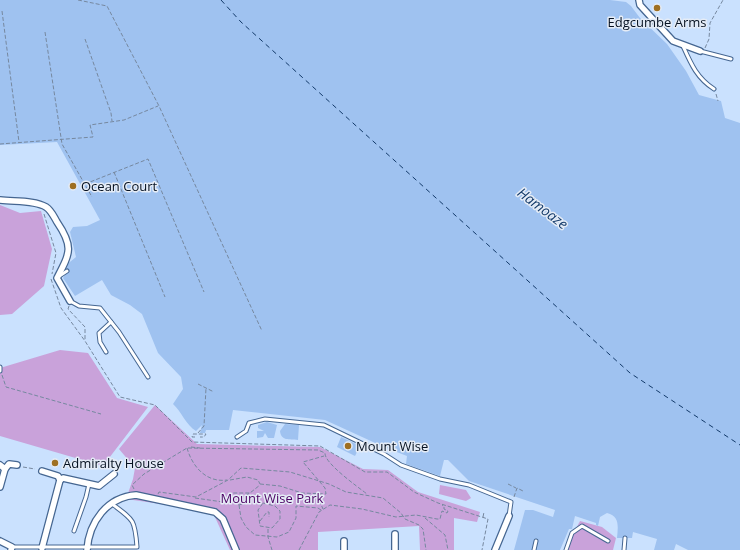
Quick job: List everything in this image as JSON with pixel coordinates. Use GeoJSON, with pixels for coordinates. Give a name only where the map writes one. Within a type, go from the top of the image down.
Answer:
{"type":"FeatureCollection","features":[{"type":"Feature","properties":{"kind":"street"},"geometry":{"type":"LineString","coordinates":[[639,0],[640,5],[673,41],[702,51]]}},
{"type":"Feature","properties":{"kind":"street"},"geometry":{"type":"LineString","coordinates":[[0,200],[35,204],[46,207],[50,211],[67,237],[69,256],[57,278],[70,299]]}},
{"type":"Feature","properties":{"kind":"street"},"geometry":{"type":"LineString","coordinates":[[0,487],[5,469],[9,464],[16,465]]}},
{"type":"Feature","properties":{"kind":"street"},"geometry":{"type":"LineString","coordinates":[[0,465],[5,469]]}},
{"type":"Feature","properties":{"kind":"street"},"geometry":{"type":"LineString","coordinates":[[42,471],[58,476],[60,480]]}},
{"type":"Feature","properties":{"kind":"street"},"geometry":{"type":"LineString","coordinates":[[60,480],[63,478],[99,486],[114,474]]}},
{"type":"Feature","properties":{"kind":"street"},"geometry":{"type":"LineString","coordinates":[[42,548],[60,480]]}},
{"type":"Feature","properties":{"kind":"street"},"geometry":{"type":"LineString","coordinates":[[87,549],[91,530],[95,521],[102,512],[123,496],[136,495],[157,498],[215,512],[223,519],[236,550]]}},
{"type":"Feature","properties":{"kind":"street"},"geometry":{"type":"LineString","coordinates":[[495,550],[509,516]]}},
{"type":"Feature","properties":{"kind":"street"},"geometry":{"type":"LineString","coordinates":[[395,534],[395,550]]}},
{"type":"Feature","properties":{"kind":"street"},"geometry":{"type":"LineString","coordinates":[[0,541],[11,549]]}},
{"type":"Feature","properties":{"kind":"street"},"geometry":{"type":"LineString","coordinates":[[344,541],[344,550]]}},
{"type":"Feature","properties":{"kind":"lane"},"geometry":{"type":"LineString","coordinates":[[682,44],[692,66],[703,82],[714,89]]}},
{"type":"Feature","properties":{"kind":"lane"},"geometry":{"type":"LineString","coordinates":[[702,51],[731,59]]}},
{"type":"Feature","properties":{"kind":"lane"},"geometry":{"type":"LineString","coordinates":[[57,278],[67,271]]}},
{"type":"Feature","properties":{"kind":"lane"},"geometry":{"type":"LineString","coordinates":[[70,299],[79,306],[100,308],[148,377]]}},
{"type":"Feature","properties":{"kind":"lane"},"geometry":{"type":"LineString","coordinates":[[106,352],[100,342],[99,333],[111,322]]}},
{"type":"Feature","properties":{"kind":"lane"},"geometry":{"type":"LineString","coordinates":[[237,437],[246,431],[249,423],[265,419],[324,425],[384,454],[401,465],[440,479],[469,484],[511,502],[509,516]]}},
{"type":"Feature","properties":{"kind":"lane"},"geometry":{"type":"LineString","coordinates":[[74,531],[89,484]]}},
{"type":"Feature","properties":{"kind":"lane"},"geometry":{"type":"LineString","coordinates":[[11,549],[87,549],[137,547],[136,526],[133,520],[112,504]]}},
{"type":"Feature","properties":{"kind":"lane"},"geometry":{"type":"LineString","coordinates":[[566,550],[572,532],[582,526],[608,540]]}},
{"type":"Feature","properties":{"kind":"lane"},"geometry":{"type":"LineString","coordinates":[[624,550],[625,538]]}},
{"type":"Feature","properties":{"kind":"lane"},"geometry":{"type":"LineString","coordinates":[[534,550],[536,542]]}},
{"type":"Feature","properties":{"kind":"path"},"geometry":{"type":"LineString","coordinates":[[78,0],[107,6],[159,106],[262,331]]}},
{"type":"Feature","properties":{"kind":"path"},"geometry":{"type":"LineString","coordinates":[[702,51],[709,39],[710,23],[723,0]]}},
{"type":"Feature","properties":{"kind":"path"},"geometry":{"type":"LineString","coordinates":[[2,11],[19,142]]}},
{"type":"Feature","properties":{"kind":"path"},"geometry":{"type":"LineString","coordinates":[[45,32],[62,144],[92,196]]}},
{"type":"Feature","properties":{"kind":"path"},"geometry":{"type":"LineString","coordinates":[[84,39],[111,113],[112,122]]}},
{"type":"Feature","properties":{"kind":"path"},"geometry":{"type":"LineString","coordinates":[[717,97],[718,101]]}},
{"type":"Feature","properties":{"kind":"path"},"geometry":{"type":"LineString","coordinates":[[0,144],[93,137],[90,125],[124,120],[159,106]]}},
{"type":"Feature","properties":{"kind":"path"},"geometry":{"type":"LineString","coordinates":[[85,184],[148,158],[204,292]]}},
{"type":"Feature","properties":{"kind":"path"},"geometry":{"type":"LineString","coordinates":[[114,172],[165,297]]}},
{"type":"Feature","properties":{"kind":"path"},"geometry":{"type":"LineString","coordinates":[[43,210],[56,253],[50,281],[61,308],[85,341],[120,398],[155,406],[192,442],[320,446],[364,472],[387,472],[414,492],[444,506],[444,509],[448,511],[447,513],[442,511],[440,519],[388,516],[362,509],[330,505],[321,510],[313,522],[299,550]]}},
{"type":"Feature","properties":{"kind":"path"},"geometry":{"type":"LineString","coordinates":[[70,299],[68,309],[85,327],[85,341]]}},
{"type":"Feature","properties":{"kind":"path"},"geometry":{"type":"LineString","coordinates":[[0,369],[6,387],[101,414]]}},
{"type":"Feature","properties":{"kind":"path"},"geometry":{"type":"LineString","coordinates":[[198,384],[214,392]]}},
{"type":"Feature","properties":{"kind":"path"},"geometry":{"type":"LineString","coordinates":[[198,433],[204,426],[206,388]]}},
{"type":"Feature","properties":{"kind":"path"},"geometry":{"type":"LineString","coordinates":[[195,437],[192,436],[193,434],[206,434],[204,437],[200,437]]}},
{"type":"Feature","properties":{"kind":"path"},"geometry":{"type":"LineString","coordinates":[[191,448],[191,446],[200,446],[200,448]]}},
{"type":"Feature","properties":{"kind":"path"},"geometry":{"type":"LineString","coordinates":[[187,448],[191,461],[198,470],[220,481],[247,477],[258,480],[260,484],[280,486],[302,493],[317,495],[326,494],[326,491],[303,462],[324,456]]}},
{"type":"Feature","properties":{"kind":"path"},"geometry":{"type":"LineString","coordinates":[[136,495],[132,485],[144,474],[187,448],[318,450],[325,453],[324,456],[327,462],[354,486],[367,494]]}},
{"type":"Feature","properties":{"kind":"path"},"geometry":{"type":"LineString","coordinates":[[16,465],[42,471]]}},
{"type":"Feature","properties":{"kind":"path"},"geometry":{"type":"LineString","coordinates":[[193,497],[228,480],[244,467],[290,472],[317,480],[346,492],[367,494],[383,498],[403,516],[405,520],[420,525],[424,529],[426,550]]}},
{"type":"Feature","properties":{"kind":"path"},"geometry":{"type":"LineString","coordinates":[[260,484],[250,493],[238,500],[237,503],[239,505],[241,518],[246,528],[255,535],[277,538],[289,532],[296,518],[296,506],[318,508],[321,510]]}},
{"type":"Feature","properties":{"kind":"path"},"geometry":{"type":"LineString","coordinates":[[508,484],[523,491]]}},
{"type":"Feature","properties":{"kind":"path"},"geometry":{"type":"LineString","coordinates":[[513,499],[517,488]]}},
{"type":"Feature","properties":{"kind":"path"},"geometry":{"type":"LineString","coordinates":[[157,498],[159,492],[223,502],[233,493],[250,493]]}},
{"type":"Feature","properties":{"kind":"path"},"geometry":{"type":"LineString","coordinates":[[317,495],[323,509]]}},
{"type":"Feature","properties":{"kind":"path"},"geometry":{"type":"LineString","coordinates":[[438,503],[488,519],[482,550]]}},
{"type":"Feature","properties":{"kind":"path"},"geometry":{"type":"LineString","coordinates":[[263,504],[275,506],[280,511],[280,519],[272,528],[268,528],[260,526],[258,510],[263,504]]}},
{"type":"Feature","properties":{"kind":"path"},"geometry":{"type":"LineString","coordinates":[[260,522],[267,512],[269,512],[269,517]]}},
{"type":"Feature","properties":{"kind":"path"},"geometry":{"type":"LineString","coordinates":[[483,517],[484,512]]}},
{"type":"Feature","properties":{"kind":"path"},"geometry":{"type":"LineString","coordinates":[[425,517],[444,535],[448,550]]}},
{"type":"Feature","properties":{"kind":"path"},"geometry":{"type":"LineString","coordinates":[[268,528],[268,536],[272,550]]}},
{"type":"Feature","properties":{"kind":"green space"},"geometry":{"type":"Polygon","coordinates":[[[0,205],[20,213],[41,211],[52,249],[44,286],[12,314],[0,315],[0,205]]]}},
{"type":"Feature","properties":{"kind":"green space"},"geometry":{"type":"Polygon","coordinates":[[[60,350],[88,353],[117,398],[148,407],[103,466],[0,436],[0,368],[60,350]]]}},
{"type":"Feature","properties":{"kind":"green space","name":"Mount Wise Park"},"geometry":{"type":"Polygon","coordinates":[[[155,405],[197,444],[320,447],[363,469],[388,470],[418,492],[480,512],[477,522],[454,518],[454,550],[420,550],[419,526],[318,532],[318,550],[230,550],[214,515],[168,505],[126,499],[135,468],[119,449],[155,405]]]}},
{"type":"Feature","properties":{"kind":"green space"},"geometry":{"type":"Polygon","coordinates":[[[440,485],[466,490],[471,498],[466,501],[439,494],[440,485]]]}},
{"type":"Feature","properties":{"kind":"green space"},"geometry":{"type":"Polygon","coordinates":[[[580,521],[602,527],[616,538],[613,550],[565,550],[580,521]]]}},
{"type":"Feature","properties":{"kind":"water","name":"Hamoaze"},"geometry":{"type":"Polygon","coordinates":[[[0,0],[610,0],[626,2],[667,44],[686,71],[699,95],[721,101],[725,118],[740,123],[740,550],[688,550],[676,544],[674,550],[654,550],[657,539],[633,532],[632,538],[617,538],[618,526],[616,519],[611,514],[607,513],[600,517],[598,526],[596,523],[575,516],[572,529],[569,529],[560,550],[514,550],[525,510],[533,510],[553,517],[555,510],[469,481],[448,460],[444,460],[440,476],[406,464],[407,456],[325,420],[233,410],[229,430],[206,430],[205,433],[200,433],[202,425],[196,431],[186,422],[179,410],[173,404],[183,389],[181,377],[158,353],[142,314],[130,305],[111,295],[102,280],[75,296],[63,278],[67,272],[65,266],[76,257],[70,232],[73,227],[87,226],[100,220],[57,142],[0,145],[0,0]]]}},
{"type":"Feature","properties":{"kind":"water"},"geometry":{"type":"Polygon","coordinates":[[[267,422],[277,425],[274,438],[268,438],[265,433],[263,437],[257,438],[257,431],[264,431],[258,428],[258,425],[267,422]]]}},
{"type":"Feature","properties":{"kind":"water"},"geometry":{"type":"Polygon","coordinates":[[[285,424],[299,425],[298,440],[286,439],[282,436],[280,431],[285,424]]]}},
{"type":"Feature","properties":{"kind":"water","name":"Mount Wise"},"geometry":{"type":"Polygon","coordinates":[[[341,437],[360,446],[355,456],[337,447],[341,437]]]}},
{"type":"Feature","properties":{"kind":"ferry route"},"geometry":{"type":"LineString","coordinates":[[221,0],[241,22],[630,373],[740,445]]}},
{"type":"Feature","properties":{"kind":"place","name":"Edgcumbe Arms"},"geometry":{"type":"Point","coordinates":[657,8]}},
{"type":"Feature","properties":{"kind":"place","name":"Ocean Court"},"geometry":{"type":"Point","coordinates":[73,186]}},
{"type":"Feature","properties":{"kind":"place","name":"Mount Wise"},"geometry":{"type":"Point","coordinates":[348,446]}},
{"type":"Feature","properties":{"kind":"place","name":"Admiralty House"},"geometry":{"type":"Point","coordinates":[55,463]}}]}
